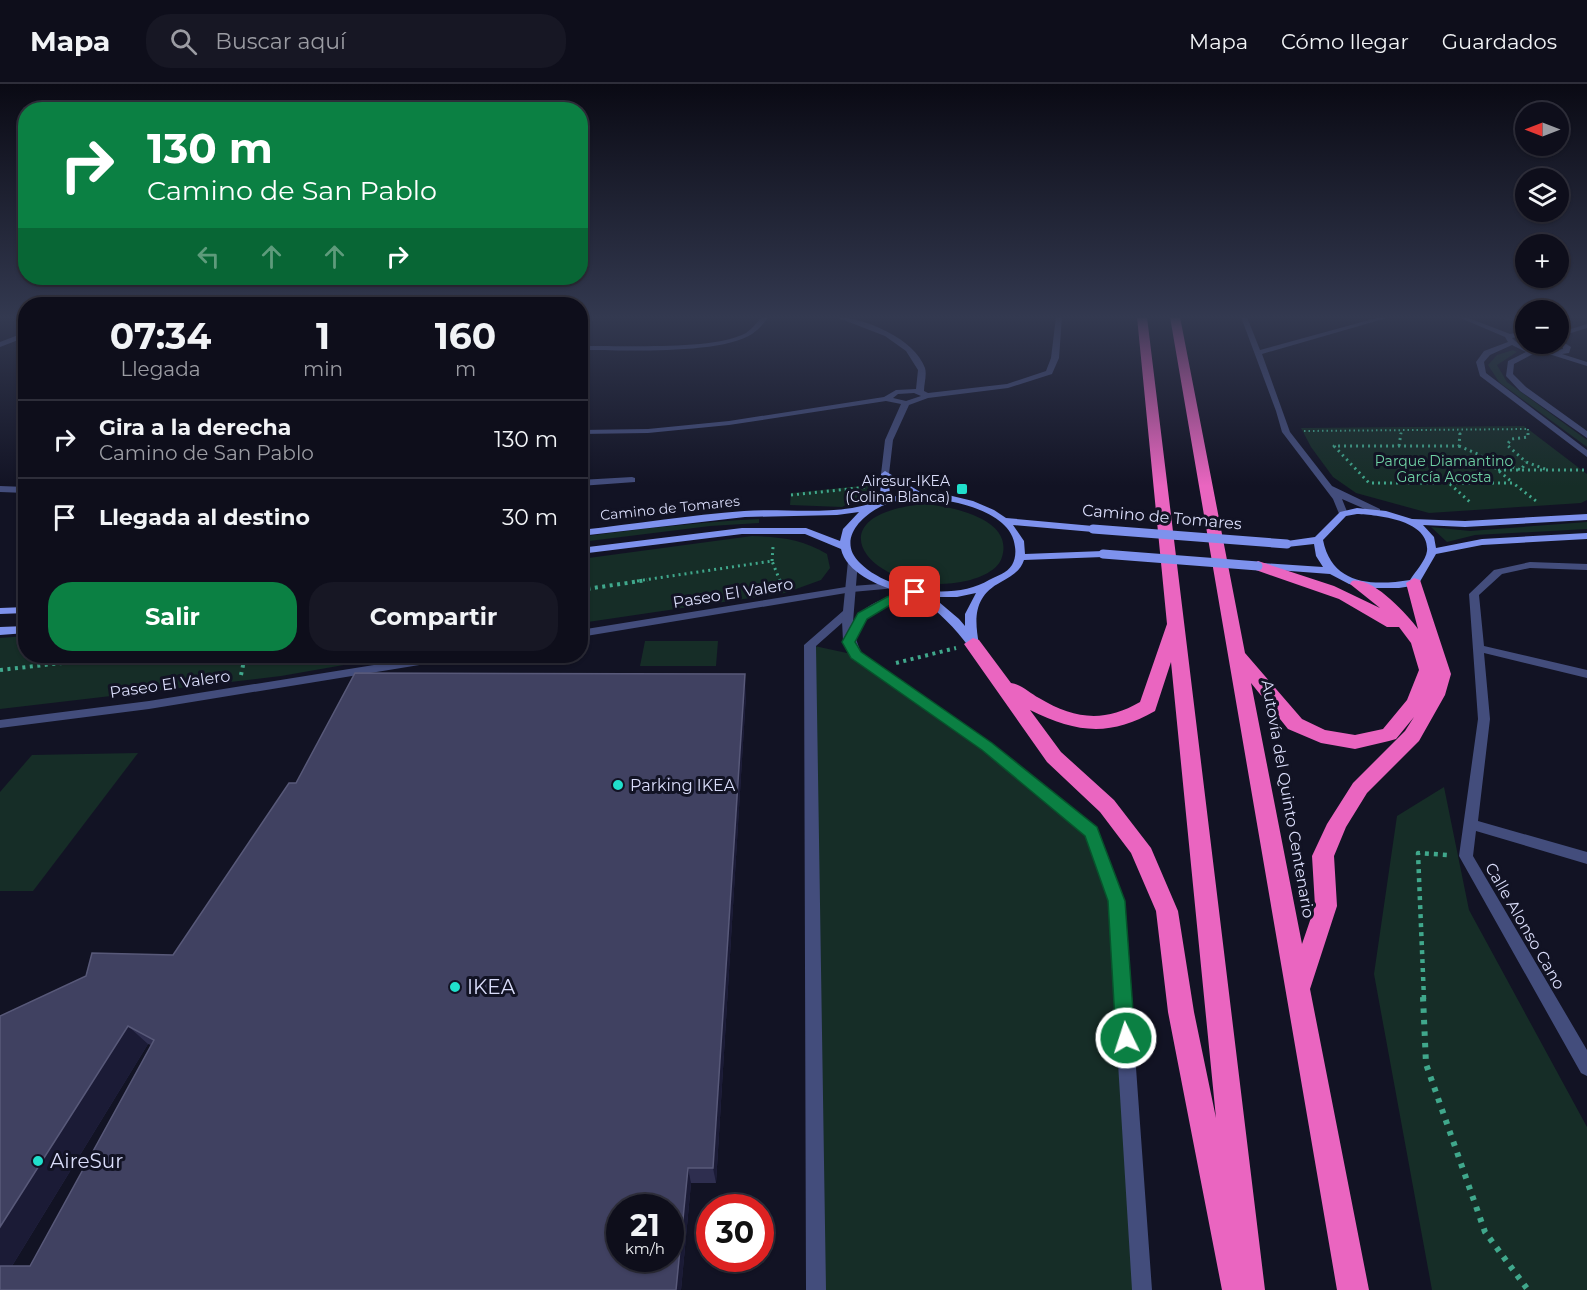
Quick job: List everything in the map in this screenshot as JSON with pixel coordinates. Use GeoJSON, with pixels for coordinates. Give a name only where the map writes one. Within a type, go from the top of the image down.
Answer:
{"type":"FeatureCollection","features":[{"type":"Feature","properties":{"kind":"highway"},"geometry":{"type":"LineString","coordinates":[[1149,373],[1249,1290]]}},
{"type":"Feature","properties":{"kind":"highway","name":"Autovía del Quinto Centenario"},"geometry":{"type":"LineString","coordinates":[[1185,373],[1353,1290]]}},
{"type":"Feature","properties":{"kind":"highway"},"geometry":{"type":"LineString","coordinates":[[1258,566],[1322,584],[1376,611],[1419,642]]}},
{"type":"Feature","properties":{"kind":"highway"},"geometry":{"type":"LineString","coordinates":[[1298,989],[1326,906],[1323,856],[1337,824],[1360,788],[1412,736],[1436,695],[1442,674],[1418,605],[1414,583]]}},
{"type":"Feature","properties":{"kind":"highway"},"geometry":{"type":"LineString","coordinates":[[1238,656],[1295,724],[1321,736],[1355,742],[1389,734],[1415,703],[1428,670],[1419,642],[1386,604],[1358,584]]}},
{"type":"Feature","properties":{"kind":"highway"},"geometry":{"type":"LineString","coordinates":[[994,675],[1030,704],[1062,717],[1092,723],[1119,721],[1148,706],[1176,621]]}},
{"type":"Feature","properties":{"kind":"highway"},"geometry":{"type":"LineString","coordinates":[[973,644],[1054,757],[1107,806],[1140,848],[1167,911],[1181,1012],[1238,1290]]}},
{"type":"Feature","properties":{"kind":"street"},"geometry":{"type":"LineString","coordinates":[[588,432],[698,426],[886,399],[906,403],[922,400],[922,373]]}},
{"type":"Feature","properties":{"kind":"street"},"geometry":{"type":"LineString","coordinates":[[886,399],[897,392],[922,394],[1008,386],[1045,373]]}},
{"type":"Feature","properties":{"kind":"street"},"geometry":{"type":"LineString","coordinates":[[1266,373],[1286,432],[1321,481],[1337,499],[1343,514]]}},
{"type":"Feature","properties":{"kind":"street"},"geometry":{"type":"LineString","coordinates":[[1483,373],[1587,454]]}},
{"type":"Feature","properties":{"kind":"street"},"geometry":{"type":"LineString","coordinates":[[1509,373],[1523,388],[1585,432]]}},
{"type":"Feature","properties":{"kind":"street"},"geometry":{"type":"LineString","coordinates":[[885,501],[889,440],[906,403]]}},
{"type":"Feature","properties":{"kind":"street"},"geometry":{"type":"LineString","coordinates":[[885,474],[920,496]]}},
{"type":"Feature","properties":{"kind":"street"},"geometry":{"type":"LineString","coordinates":[[588,483],[632,480]]}},
{"type":"Feature","properties":{"kind":"street"},"geometry":{"type":"LineString","coordinates":[[1321,481],[1344,497],[1409,521],[1466,524],[1587,518]]}},
{"type":"Feature","properties":{"kind":"street"},"geometry":{"type":"LineString","coordinates":[[0,489],[18,490]]}},
{"type":"Feature","properties":{"kind":"street"},"geometry":{"type":"LineString","coordinates":[[920,496],[960,500],[984,509],[1004,521],[1014,532],[1020,544],[1020,557],[1008,574],[985,588],[955,594],[918,593],[892,586],[866,573],[853,561],[846,548],[847,528],[856,516],[870,507],[885,501],[920,496]]}},
{"type":"Feature","properties":{"kind":"street","name":"Camino de Tomares"},"geometry":{"type":"LineString","coordinates":[[588,532],[745,514],[837,512],[870,507]]}},
{"type":"Feature","properties":{"kind":"street"},"geometry":{"type":"LineString","coordinates":[[1330,571],[1319,556],[1318,540],[1343,514],[1377,511]]}},
{"type":"Feature","properties":{"kind":"street","name":"Camino de Tomares"},"geometry":{"type":"LineString","coordinates":[[1004,521],[1287,544],[1318,540]]}},
{"type":"Feature","properties":{"kind":"street"},"geometry":{"type":"LineString","coordinates":[[1020,557],[1103,554],[1330,571],[1358,584],[1392,587],[1414,583],[1432,552],[1428,536],[1409,521]]}},
{"type":"Feature","properties":{"kind":"street","name":"Camino de Tomares"},"geometry":{"type":"LineString","coordinates":[[588,549],[742,531],[806,531],[846,548]]}},
{"type":"Feature","properties":{"kind":"street"},"geometry":{"type":"LineString","coordinates":[[1432,552],[1482,542],[1587,536]]}},
{"type":"Feature","properties":{"kind":"street"},"geometry":{"type":"LineString","coordinates":[[1563,565],[1587,557]]}},
{"type":"Feature","properties":{"kind":"street"},"geometry":{"type":"LineString","coordinates":[[853,561],[852,589],[847,613],[849,642],[856,655],[987,747],[1092,832],[1116,901],[1142,1290]]}},
{"type":"Feature","properties":{"kind":"street","name":"Calle Alonso Cano"},"geometry":{"type":"LineString","coordinates":[[1587,567],[1530,565],[1498,572],[1474,594],[1484,719],[1466,856],[1587,1067]]}},
{"type":"Feature","properties":{"kind":"street","name":"Paseo El Valero"},"geometry":{"type":"LineString","coordinates":[[588,633],[852,589],[892,586]]}},
{"type":"Feature","properties":{"kind":"street"},"geometry":{"type":"LineString","coordinates":[[973,644],[970,616],[985,588]]}},
{"type":"Feature","properties":{"kind":"street"},"geometry":{"type":"LineString","coordinates":[[849,642],[862,616],[891,600],[918,593]]}},
{"type":"Feature","properties":{"kind":"street"},"geometry":{"type":"LineString","coordinates":[[918,593],[955,621],[973,644]]}},
{"type":"Feature","properties":{"kind":"street"},"geometry":{"type":"LineString","coordinates":[[0,610],[18,610]]}},
{"type":"Feature","properties":{"kind":"street"},"geometry":{"type":"LineString","coordinates":[[816,1290],[810,645],[847,613]]}},
{"type":"Feature","properties":{"kind":"street"},"geometry":{"type":"LineString","coordinates":[[0,631],[18,630]]}},
{"type":"Feature","properties":{"kind":"street"},"geometry":{"type":"LineString","coordinates":[[1478,648],[1587,674]]}},
{"type":"Feature","properties":{"kind":"street","name":"Paseo El Valero"},"geometry":{"type":"LineString","coordinates":[[0,724],[149,705],[407,663]]}},
{"type":"Feature","properties":{"kind":"street"},"geometry":{"type":"LineString","coordinates":[[1470,824],[1587,858]]}},
{"type":"Feature","properties":{"kind":"path"},"geometry":{"type":"LineString","coordinates":[[1286,432],[1528,429],[1528,437],[1511,440],[1507,445],[1526,462],[1549,470]]}},
{"type":"Feature","properties":{"kind":"path"},"geometry":{"type":"LineString","coordinates":[[1399,446],[1402,430]]}},
{"type":"Feature","properties":{"kind":"path"},"geometry":{"type":"LineString","coordinates":[[1459,446],[1461,430]]}},
{"type":"Feature","properties":{"kind":"path"},"geometry":{"type":"LineString","coordinates":[[1376,492],[1334,446],[1459,446],[1521,470]]}},
{"type":"Feature","properties":{"kind":"path"},"geometry":{"type":"LineString","coordinates":[[1480,455],[1536,501]]}},
{"type":"Feature","properties":{"kind":"path"},"geometry":{"type":"LineString","coordinates":[[1521,470],[1526,462]]}},
{"type":"Feature","properties":{"kind":"path"},"geometry":{"type":"LineString","coordinates":[[1498,470],[1583,470]]}},
{"type":"Feature","properties":{"kind":"path"},"geometry":{"type":"LineString","coordinates":[[1368,483],[1513,483]]}},
{"type":"Feature","properties":{"kind":"path"},"geometry":{"type":"LineString","coordinates":[[1450,483],[1471,503]]}},
{"type":"Feature","properties":{"kind":"path"},"geometry":{"type":"LineString","coordinates":[[791,495],[869,486]]}},
{"type":"Feature","properties":{"kind":"path"},"geometry":{"type":"LineString","coordinates":[[588,589],[772,561],[788,601]]}},
{"type":"Feature","properties":{"kind":"path"},"geometry":{"type":"LineString","coordinates":[[875,668],[973,644]]}},
{"type":"Feature","properties":{"kind":"path"},"geometry":{"type":"LineString","coordinates":[[0,670],[62,663]]}},
{"type":"Feature","properties":{"kind":"path"},"geometry":{"type":"LineString","coordinates":[[1466,856],[1418,853],[1426,1064],[1485,1232],[1528,1290]]}},
{"type":"Feature","properties":{"kind":"green space"},"geometry":{"type":"Polygon","coordinates":[[[1493,373],[1502,373],[1507,382],[1587,440],[1587,447],[1499,382],[1493,373]]]}},
{"type":"Feature","properties":{"kind":"green space","name":"Parque Diamantino García Acosta"},"geometry":{"type":"Polygon","coordinates":[[[1524,426],[1587,474],[1587,500],[1581,503],[1429,513],[1356,493],[1333,477],[1311,447],[1301,428],[1524,426]]]}},
{"type":"Feature","properties":{"kind":"green space"},"geometry":{"type":"Polygon","coordinates":[[[870,485],[867,494],[842,507],[790,505],[791,493],[870,485]]]}},
{"type":"Feature","properties":{"kind":"green space"},"geometry":{"type":"Polygon","coordinates":[[[926,504],[964,512],[990,524],[999,533],[1003,544],[1002,557],[997,566],[971,580],[933,584],[904,579],[881,568],[866,554],[861,538],[868,523],[889,511],[926,504]]]}},
{"type":"Feature","properties":{"kind":"green space"},"geometry":{"type":"Polygon","coordinates":[[[759,519],[759,523],[710,526],[588,541],[588,536],[759,519]]]}},
{"type":"Feature","properties":{"kind":"green space"},"geometry":{"type":"Polygon","coordinates":[[[1587,522],[1587,529],[1475,535],[1447,542],[1431,527],[1470,531],[1587,522]]]}},
{"type":"Feature","properties":{"kind":"green space"},"geometry":{"type":"Polygon","coordinates":[[[752,536],[782,538],[809,545],[827,554],[830,568],[821,580],[785,593],[588,622],[588,558],[752,536]]]}},
{"type":"Feature","properties":{"kind":"green space"},"geometry":{"type":"Polygon","coordinates":[[[18,637],[18,663],[355,663],[281,676],[0,709],[0,638],[18,637]]]}},
{"type":"Feature","properties":{"kind":"green space"},"geometry":{"type":"Polygon","coordinates":[[[645,641],[718,641],[716,666],[640,666],[645,641]]]}},
{"type":"Feature","properties":{"kind":"green space"},"geometry":{"type":"Polygon","coordinates":[[[810,645],[856,655],[1091,832],[1116,901],[1142,1290],[819,1290],[810,645]]]}},
{"type":"Feature","properties":{"kind":"green space"},"geometry":{"type":"Polygon","coordinates":[[[138,753],[33,891],[0,891],[0,792],[32,755],[138,753]]]}},
{"type":"Feature","properties":{"kind":"green space"},"geometry":{"type":"Polygon","coordinates":[[[1444,787],[1469,910],[1587,1127],[1587,1290],[1432,1290],[1374,974],[1397,816],[1444,787]]]}},
{"type":"Feature","properties":{"kind":"building","name":"IKEA"},"geometry":{"type":"Polygon","coordinates":[[[355,673],[745,674],[713,1168],[688,1168],[684,1209],[684,1194],[606,1194],[606,1272],[678,1272],[676,1290],[0,1290],[0,1266],[30,1266],[154,1040],[128,1026],[0,1227],[0,1016],[86,976],[92,953],[173,955],[289,783],[296,783],[355,673]]]}},
{"type":"Feature","properties":{"kind":"place","name":"Airesur-IKEA (Colina Blanca)"},"geometry":{"type":"Point","coordinates":[962,489]}},
{"type":"Feature","properties":{"kind":"place","name":"Parking IKEA"},"geometry":{"type":"Point","coordinates":[618,785]}},
{"type":"Feature","properties":{"kind":"place","name":"IKEA"},"geometry":{"type":"Point","coordinates":[455,987]}},
{"type":"Feature","properties":{"kind":"place","name":"AireSur"},"geometry":{"type":"Point","coordinates":[38,1161]}},
{"type":"Feature","properties":{"kind":"route"},"geometry":{"type":"LineString","coordinates":[[915,592],[891,600],[862,616],[849,642],[856,655],[987,747],[1092,832],[1116,901],[1126,1038]]}}]}
